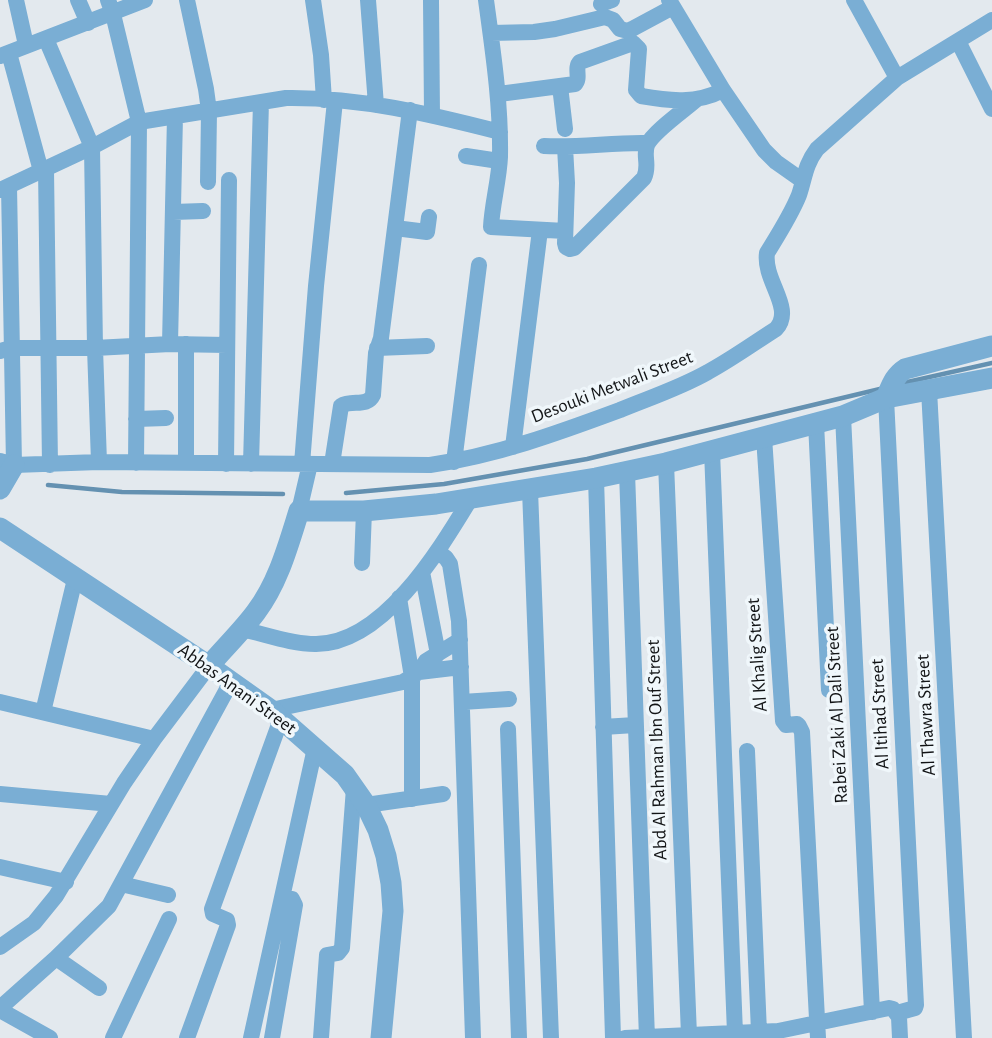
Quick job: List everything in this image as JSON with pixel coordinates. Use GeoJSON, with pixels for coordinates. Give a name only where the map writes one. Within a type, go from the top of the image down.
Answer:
{"type":"FeatureCollection","features":[{"type":"Feature","properties":{"kind":"street"},"geometry":{"type":"LineString","coordinates":[[16,0],[26,45]]}},
{"type":"Feature","properties":{"kind":"street"},"geometry":{"type":"LineString","coordinates":[[78,0],[88,23]]}},
{"type":"Feature","properties":{"kind":"street"},"geometry":{"type":"LineString","coordinates":[[50,465],[50,348],[43,170],[4,55],[88,23],[110,7],[145,0]]}},
{"type":"Feature","properties":{"kind":"street"},"geometry":{"type":"LineString","coordinates":[[187,0],[209,111],[208,181]]}},
{"type":"Feature","properties":{"kind":"street"},"geometry":{"type":"LineString","coordinates":[[0,947],[34,923],[51,903],[153,739],[209,666],[257,611],[282,564],[299,511],[306,464],[329,100],[313,0]]}},
{"type":"Feature","properties":{"kind":"street"},"geometry":{"type":"LineString","coordinates":[[368,0],[376,104]]}},
{"type":"Feature","properties":{"kind":"street"},"geometry":{"type":"LineString","coordinates":[[431,0],[432,115]]}},
{"type":"Feature","properties":{"kind":"street"},"geometry":{"type":"LineString","coordinates":[[486,0],[499,94],[500,132],[491,227],[565,231]]}},
{"type":"Feature","properties":{"kind":"street"},"geometry":{"type":"LineString","coordinates":[[854,0],[897,78]]}},
{"type":"Feature","properties":{"kind":"street"},"geometry":{"type":"LineString","coordinates":[[499,94],[576,84],[577,65],[580,62],[631,37],[671,3],[723,90],[764,150],[782,167],[803,181]]}},
{"type":"Feature","properties":{"kind":"street"},"geometry":{"type":"LineString","coordinates":[[491,33],[534,33],[555,29],[604,5],[620,29],[631,37],[639,49],[636,90],[641,96],[696,100],[723,90]]}},
{"type":"Feature","properties":{"kind":"street"},"geometry":{"type":"LineString","coordinates":[[110,7],[139,122],[136,463]]}},
{"type":"Feature","properties":{"kind":"street","name":"Desouki Metwali Street"},"geometry":{"type":"LineString","coordinates":[[7,463],[410,466],[454,462],[513,447],[675,389],[708,373],[776,329],[783,317],[783,310],[768,274],[767,253],[794,206],[806,169],[817,149],[897,78],[992,20]]}},
{"type":"Feature","properties":{"kind":"street"},"geometry":{"type":"LineString","coordinates":[[46,38],[93,147],[99,463]]}},
{"type":"Feature","properties":{"kind":"street"},"geometry":{"type":"LineString","coordinates":[[958,41],[992,109]]}},
{"type":"Feature","properties":{"kind":"street"},"geometry":{"type":"LineString","coordinates":[[560,86],[565,130]]}},
{"type":"Feature","properties":{"kind":"street"},"geometry":{"type":"LineString","coordinates":[[0,489],[7,463],[4,188],[93,147],[139,122],[286,98],[376,104],[500,132]]}},
{"type":"Feature","properties":{"kind":"street"},"geometry":{"type":"LineString","coordinates":[[565,147],[565,231],[566,247],[570,250],[644,178],[648,167],[648,143],[696,100]]}},
{"type":"Feature","properties":{"kind":"street"},"geometry":{"type":"LineString","coordinates":[[251,464],[261,102]]}},
{"type":"Feature","properties":{"kind":"street"},"geometry":{"type":"LineString","coordinates":[[332,464],[341,406],[368,402],[373,395],[410,110]]}},
{"type":"Feature","properties":{"kind":"street"},"geometry":{"type":"LineString","coordinates":[[176,116],[173,212],[186,463]]}},
{"type":"Feature","properties":{"kind":"street"},"geometry":{"type":"LineString","coordinates":[[544,146],[648,143]]}},
{"type":"Feature","properties":{"kind":"street"},"geometry":{"type":"LineString","coordinates":[[466,156],[499,161]]}},
{"type":"Feature","properties":{"kind":"street"},"geometry":{"type":"LineString","coordinates":[[226,464],[229,180]]}},
{"type":"Feature","properties":{"kind":"street"},"geometry":{"type":"LineString","coordinates":[[173,212],[203,211]]}},
{"type":"Feature","properties":{"kind":"street"},"geometry":{"type":"LineString","coordinates":[[395,228],[426,232],[429,217]]}},
{"type":"Feature","properties":{"kind":"street"},"geometry":{"type":"LineString","coordinates":[[513,447],[540,230]]}},
{"type":"Feature","properties":{"kind":"street"},"geometry":{"type":"LineString","coordinates":[[454,462],[480,265]]}},
{"type":"Feature","properties":{"kind":"street"},"geometry":{"type":"LineString","coordinates":[[6,350],[178,344],[227,345]]}},
{"type":"Feature","properties":{"kind":"street"},"geometry":{"type":"LineString","coordinates":[[377,348],[427,346]]}},
{"type":"Feature","properties":{"kind":"street"},"geometry":{"type":"LineString","coordinates":[[299,511],[364,511],[436,504],[530,490],[666,463],[843,416],[890,389],[899,373],[905,369],[992,346]]}},
{"type":"Feature","properties":{"kind":"street"},"geometry":{"type":"LineString","coordinates":[[890,389],[929,390],[992,378]]}},
{"type":"Feature","properties":{"kind":"street","name":"Al Itihad Street"},"geometry":{"type":"LineString","coordinates":[[890,389],[916,1005],[911,1010],[897,1013]]}},
{"type":"Feature","properties":{"kind":"street","name":"Al Thawra Street"},"geometry":{"type":"LineString","coordinates":[[929,390],[964,1038]]}},
{"type":"Feature","properties":{"kind":"street","name":"Rabei Zaki Al Dali Street"},"geometry":{"type":"LineString","coordinates":[[843,416],[872,1012]]}},
{"type":"Feature","properties":{"kind":"street"},"geometry":{"type":"LineString","coordinates":[[136,419],[166,418]]}},
{"type":"Feature","properties":{"kind":"street"},"geometry":{"type":"LineString","coordinates":[[816,423],[829,691]]}},
{"type":"Feature","properties":{"kind":"street","name":"Al Khalig Street"},"geometry":{"type":"LineString","coordinates":[[764,437],[783,721],[786,725],[797,724],[802,732],[818,1031]]}},
{"type":"Feature","properties":{"kind":"street"},"geometry":{"type":"LineString","coordinates":[[712,451],[736,1033]]}},
{"type":"Feature","properties":{"kind":"street","name":"Abd Al Rahman Ibn Ouf Street"},"geometry":{"type":"LineString","coordinates":[[666,463],[696,1036]]}},
{"type":"Feature","properties":{"kind":"street"},"geometry":{"type":"LineString","coordinates":[[627,472],[647,1037]]}},
{"type":"Feature","properties":{"kind":"street"},"geometry":{"type":"LineString","coordinates":[[596,478],[613,1038]]}},
{"type":"Feature","properties":{"kind":"street"},"geometry":{"type":"LineString","coordinates":[[530,490],[551,1038]]}},
{"type":"Feature","properties":{"kind":"street"},"geometry":{"type":"LineString","coordinates":[[241,629],[301,643],[328,644],[354,635],[366,628],[399,598],[422,572],[438,552],[471,498]]}},
{"type":"Feature","properties":{"kind":"street"},"geometry":{"type":"LineString","coordinates":[[362,564],[364,511]]}},
{"type":"Feature","properties":{"kind":"street","name":"Abbas Anani Street"},"geometry":{"type":"LineString","coordinates":[[0,528],[232,682],[276,714],[345,775],[378,830],[391,883],[393,911],[381,1038]]}},
{"type":"Feature","properties":{"kind":"street"},"geometry":{"type":"LineString","coordinates":[[438,552],[446,558],[452,571],[460,640],[473,1038]]}},
{"type":"Feature","properties":{"kind":"street"},"geometry":{"type":"LineString","coordinates":[[422,572],[438,654]]}},
{"type":"Feature","properties":{"kind":"street"},"geometry":{"type":"LineString","coordinates":[[43,712],[75,579]]}},
{"type":"Feature","properties":{"kind":"street"},"geometry":{"type":"LineString","coordinates":[[399,598],[415,675],[412,799]]}},
{"type":"Feature","properties":{"kind":"street"},"geometry":{"type":"LineString","coordinates":[[415,675],[426,661],[460,640]]}},
{"type":"Feature","properties":{"kind":"street"},"geometry":{"type":"LineString","coordinates":[[187,1038],[228,925],[227,920],[213,914],[212,909],[276,714],[402,682],[415,675],[461,667]]}},
{"type":"Feature","properties":{"kind":"street"},"geometry":{"type":"LineString","coordinates":[[50,1038],[0,1009],[109,906],[232,682]]}},
{"type":"Feature","properties":{"kind":"street"},"geometry":{"type":"LineString","coordinates":[[462,702],[509,699]]}},
{"type":"Feature","properties":{"kind":"street"},"geometry":{"type":"LineString","coordinates":[[0,702],[153,739]]}},
{"type":"Feature","properties":{"kind":"street"},"geometry":{"type":"LineString","coordinates":[[603,727],[635,725]]}},
{"type":"Feature","properties":{"kind":"street"},"geometry":{"type":"LineString","coordinates":[[508,729],[519,1038]]}},
{"type":"Feature","properties":{"kind":"street"},"geometry":{"type":"LineString","coordinates":[[251,1038],[315,748]]}},
{"type":"Feature","properties":{"kind":"street"},"geometry":{"type":"LineString","coordinates":[[747,751],[759,1032]]}},
{"type":"Feature","properties":{"kind":"street"},"geometry":{"type":"LineString","coordinates":[[0,794],[111,804]]}},
{"type":"Feature","properties":{"kind":"street"},"geometry":{"type":"LineString","coordinates":[[321,1038],[327,955],[338,953],[342,948],[360,796],[412,799],[443,794]]}},
{"type":"Feature","properties":{"kind":"street"},"geometry":{"type":"LineString","coordinates":[[0,867],[66,882]]}},
{"type":"Feature","properties":{"kind":"street"},"geometry":{"type":"LineString","coordinates":[[121,884],[167,895]]}},
{"type":"Feature","properties":{"kind":"street"},"geometry":{"type":"LineString","coordinates":[[272,1038],[295,905],[292,900],[282,898]]}},
{"type":"Feature","properties":{"kind":"street"},"geometry":{"type":"LineString","coordinates":[[113,1038],[169,919]]}},
{"type":"Feature","properties":{"kind":"street"},"geometry":{"type":"LineString","coordinates":[[56,958],[99,988]]}},
{"type":"Feature","properties":{"kind":"street"},"geometry":{"type":"LineString","coordinates":[[625,1038],[759,1032],[778,1035],[818,1031],[872,1012],[889,1009],[899,1017],[900,1038]]}},
{"type":"Feature","properties":{"kind":"waterway"},"geometry":{"type":"LineString","coordinates":[[903,383],[992,363]]}},
{"type":"Feature","properties":{"kind":"waterway"},"geometry":{"type":"LineString","coordinates":[[346,493],[444,484],[587,459],[884,388]]}},
{"type":"Feature","properties":{"kind":"waterway"},"geometry":{"type":"LineString","coordinates":[[48,485],[122,492],[283,494]]}}]}
